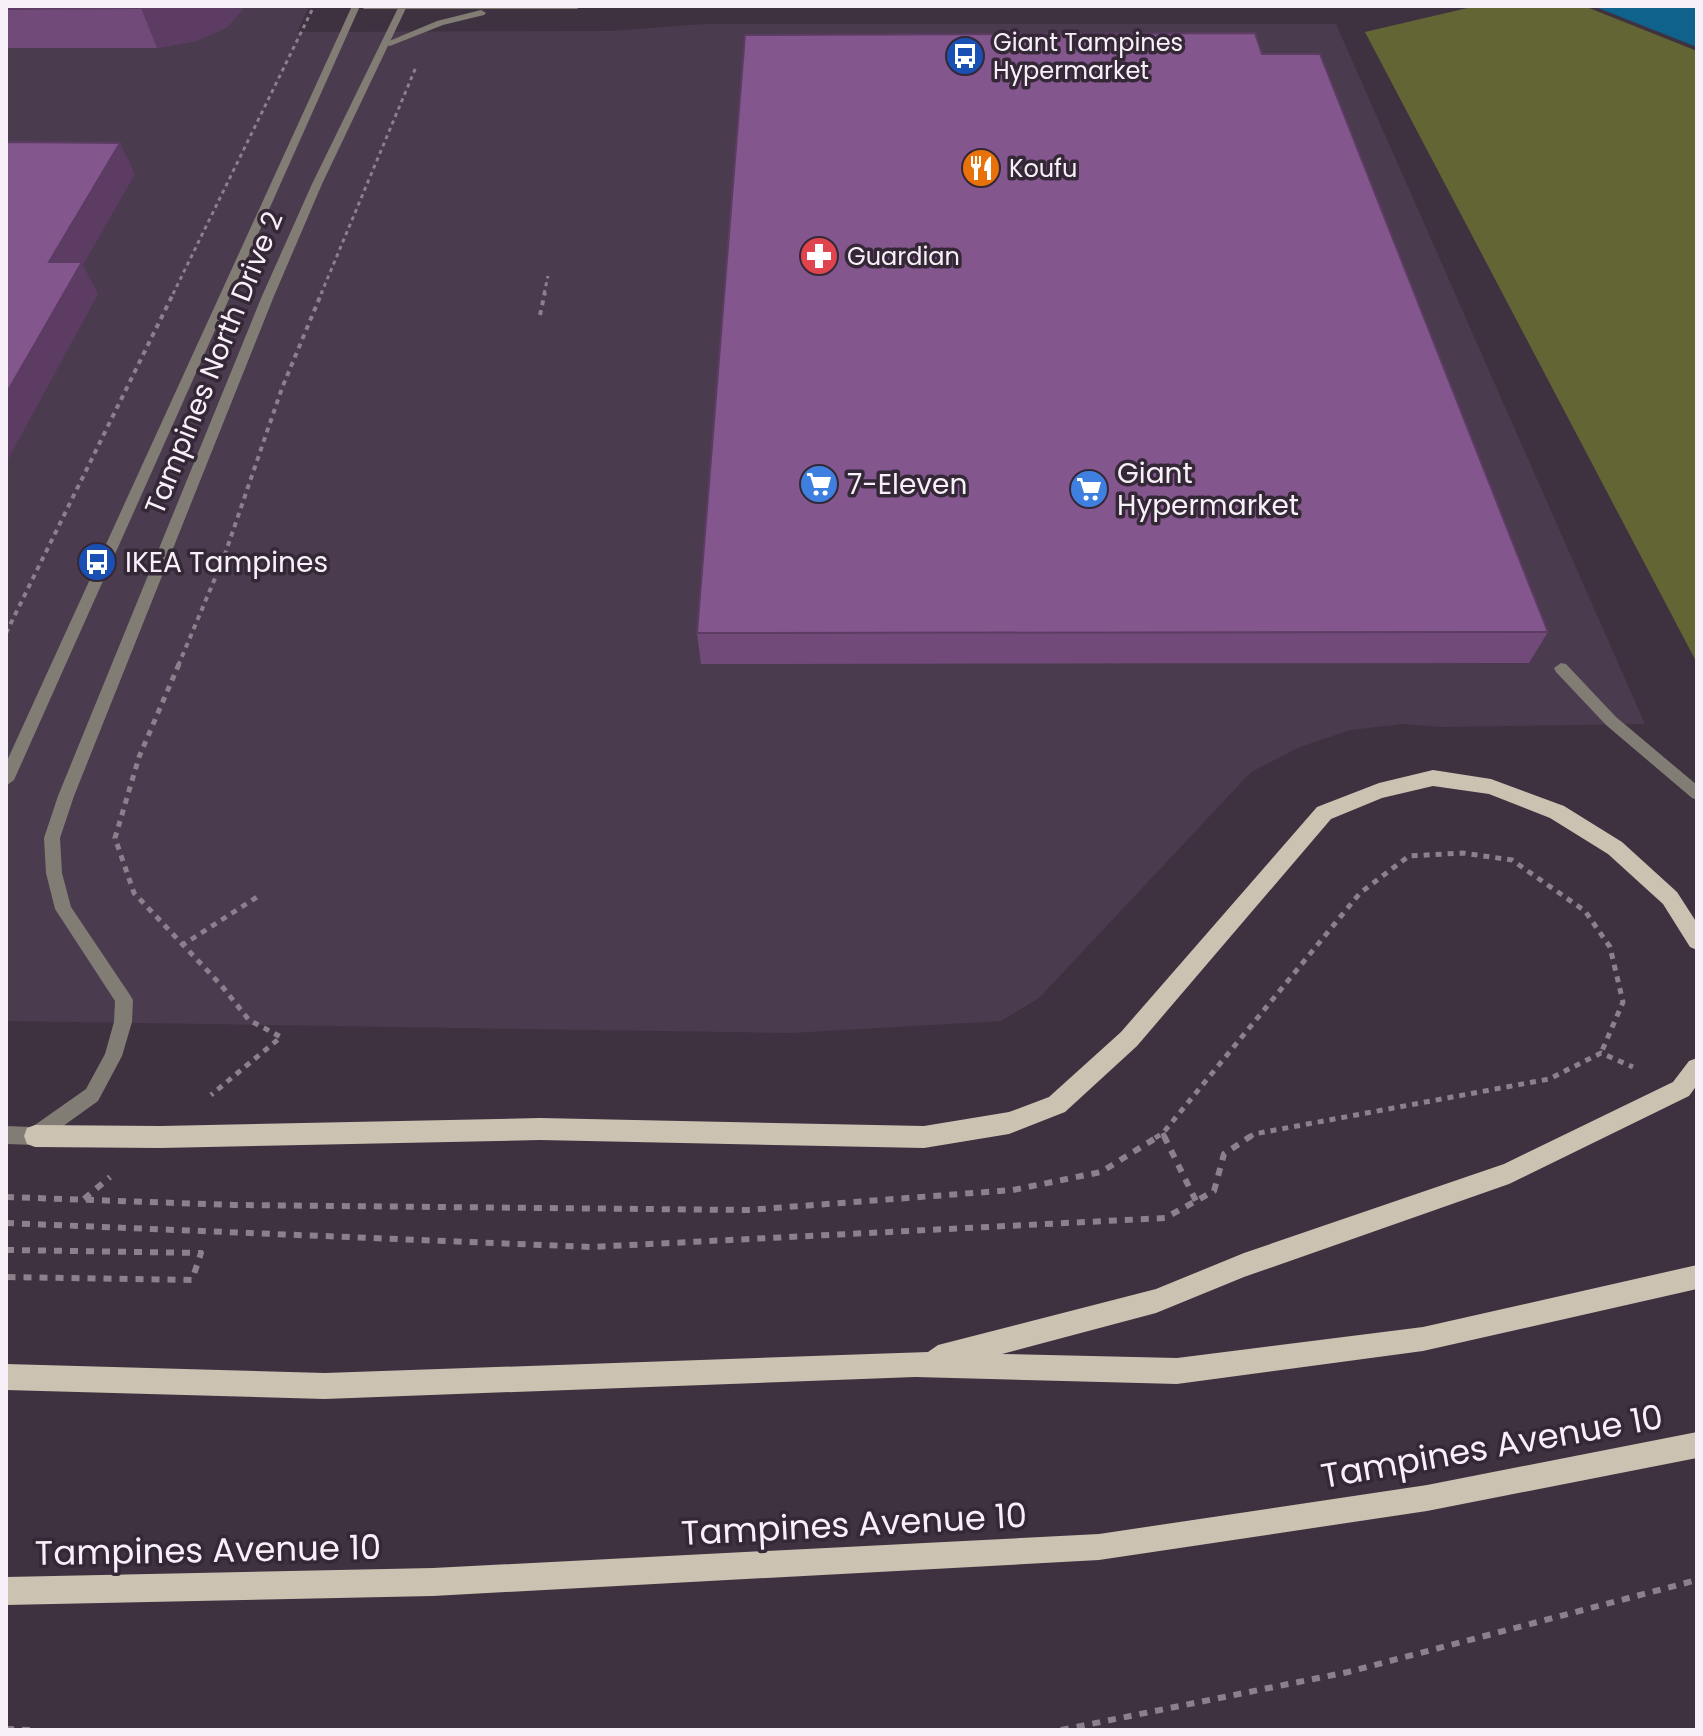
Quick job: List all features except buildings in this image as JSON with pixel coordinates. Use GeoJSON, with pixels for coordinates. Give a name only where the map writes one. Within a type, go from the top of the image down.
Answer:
{"type":"FeatureCollection","features":[{"type":"Feature","properties":{"kind":"main road"},"geometry":{"type":"LineString","coordinates":[[35,1136],[160,1137],[540,1129],[924,1137],[1009,1123],[1057,1105],[1129,1039],[1324,813],[1379,791],[1433,778],[1491,787],[1557,812],[1615,848],[1670,898],[1697,941]]}},
{"type":"Feature","properties":{"kind":"main road"},"geometry":{"type":"LineString","coordinates":[[915,1364],[1156,1301],[1244,1265],[1509,1173],[1681,1089],[1697,1068]]}},
{"type":"Feature","properties":{"kind":"main road"},"geometry":{"type":"LineString","coordinates":[[6,1377],[325,1386],[915,1364],[1177,1371],[1423,1339],[1697,1277]]}},
{"type":"Feature","properties":{"kind":"main road","name":"Tampines Avenue 10"},"geometry":{"type":"LineString","coordinates":[[6,1591],[433,1582],[1099,1547],[1427,1498],[1697,1445]]}},
{"type":"Feature","properties":{"kind":"street","name":"Tampines North Drive 2"},"geometry":{"type":"LineString","coordinates":[[6,780],[356,6]]}},
{"type":"Feature","properties":{"kind":"street"},"geometry":{"type":"LineString","coordinates":[[364,6],[577,6]]}},
{"type":"Feature","properties":{"kind":"street","name":"Tampines North Drive 2"},"geometry":{"type":"LineString","coordinates":[[35,1136],[92,1095],[113,1056],[123,1022],[124,1000],[63,909],[54,873],[52,838],[61,810],[256,322],[317,184],[403,6]]}},
{"type":"Feature","properties":{"kind":"street"},"geometry":{"type":"LineString","coordinates":[[387,44],[440,23],[518,7]]}},
{"type":"Feature","properties":{"kind":"street"},"geometry":{"type":"LineString","coordinates":[[1561,668],[1611,721],[1697,794]]}},
{"type":"Feature","properties":{"kind":"street"},"geometry":{"type":"LineString","coordinates":[[6,1135],[35,1136]]}},
{"type":"Feature","properties":{"kind":"path"},"geometry":{"type":"LineString","coordinates":[[6,633],[314,6]]}},
{"type":"Feature","properties":{"kind":"path"},"geometry":{"type":"LineString","coordinates":[[281,1037],[249,1020],[221,985],[134,893],[115,838],[139,757],[224,557],[282,388],[417,65]]}},
{"type":"Feature","properties":{"kind":"path"},"geometry":{"type":"LineString","coordinates":[[540,315],[548,276]]}},
{"type":"Feature","properties":{"kind":"path"},"geometry":{"type":"LineString","coordinates":[[181,946],[257,897]]}},
{"type":"Feature","properties":{"kind":"path"},"geometry":{"type":"LineString","coordinates":[[6,1223],[591,1247],[1165,1218],[1214,1191],[1224,1154],[1254,1134],[1265,1131],[1549,1079],[1601,1053],[1681,1089]]}},
{"type":"Feature","properties":{"kind":"path"},"geometry":{"type":"LineString","coordinates":[[1163,1133],[1197,1203]]}},
{"type":"Feature","properties":{"kind":"path"},"geometry":{"type":"LineString","coordinates":[[6,1250],[201,1253],[192,1280],[6,1277]]}},
{"type":"Feature","properties":{"kind":"path"},"geometry":{"type":"LineString","coordinates":[[1061,1730],[1348,1672],[1697,1580]]}},
{"type":"Feature","properties":{"kind":"path"},"geometry":{"type":"LineString","coordinates":[[6,1729],[30,1730]]}},
{"type":"Feature","properties":{"kind":"shaded area"},"geometry":{"type":"Polygon","coordinates":[[[6,6],[309,6],[297,32],[611,31],[704,24],[1336,24],[1645,724],[1442,727],[1403,724],[1350,730],[1300,747],[1251,772],[1039,998],[1001,1021],[791,1033],[6,1021],[6,6]]]}},
{"type":"Feature","properties":{"kind":"green space"},"geometry":{"type":"Polygon","coordinates":[[[1476,6],[1584,6],[1697,51],[1697,663],[1365,32],[1476,6]]]}},
{"type":"Feature","properties":{"kind":"water"},"geometry":{"type":"Polygon","coordinates":[[[1593,6],[1697,6],[1697,47],[1593,6]]]}},
{"type":"Feature","properties":{"kind":"place","name":"Giant Tampines Hypermarket"},"geometry":{"type":"Point","coordinates":[965,56]}},
{"type":"Feature","properties":{"kind":"place","name":"Koufu"},"geometry":{"type":"Point","coordinates":[981,168]}},
{"type":"Feature","properties":{"kind":"place","name":"Guardian"},"geometry":{"type":"Point","coordinates":[819,256]}},
{"type":"Feature","properties":{"kind":"place","name":"7-Eleven"},"geometry":{"type":"Point","coordinates":[819,484]}},
{"type":"Feature","properties":{"kind":"place","name":"Giant Hypermarket"},"geometry":{"type":"Point","coordinates":[1089,489]}},
{"type":"Feature","properties":{"kind":"place","name":"IKEA Tampines"},"geometry":{"type":"Point","coordinates":[97,562]}}]}
